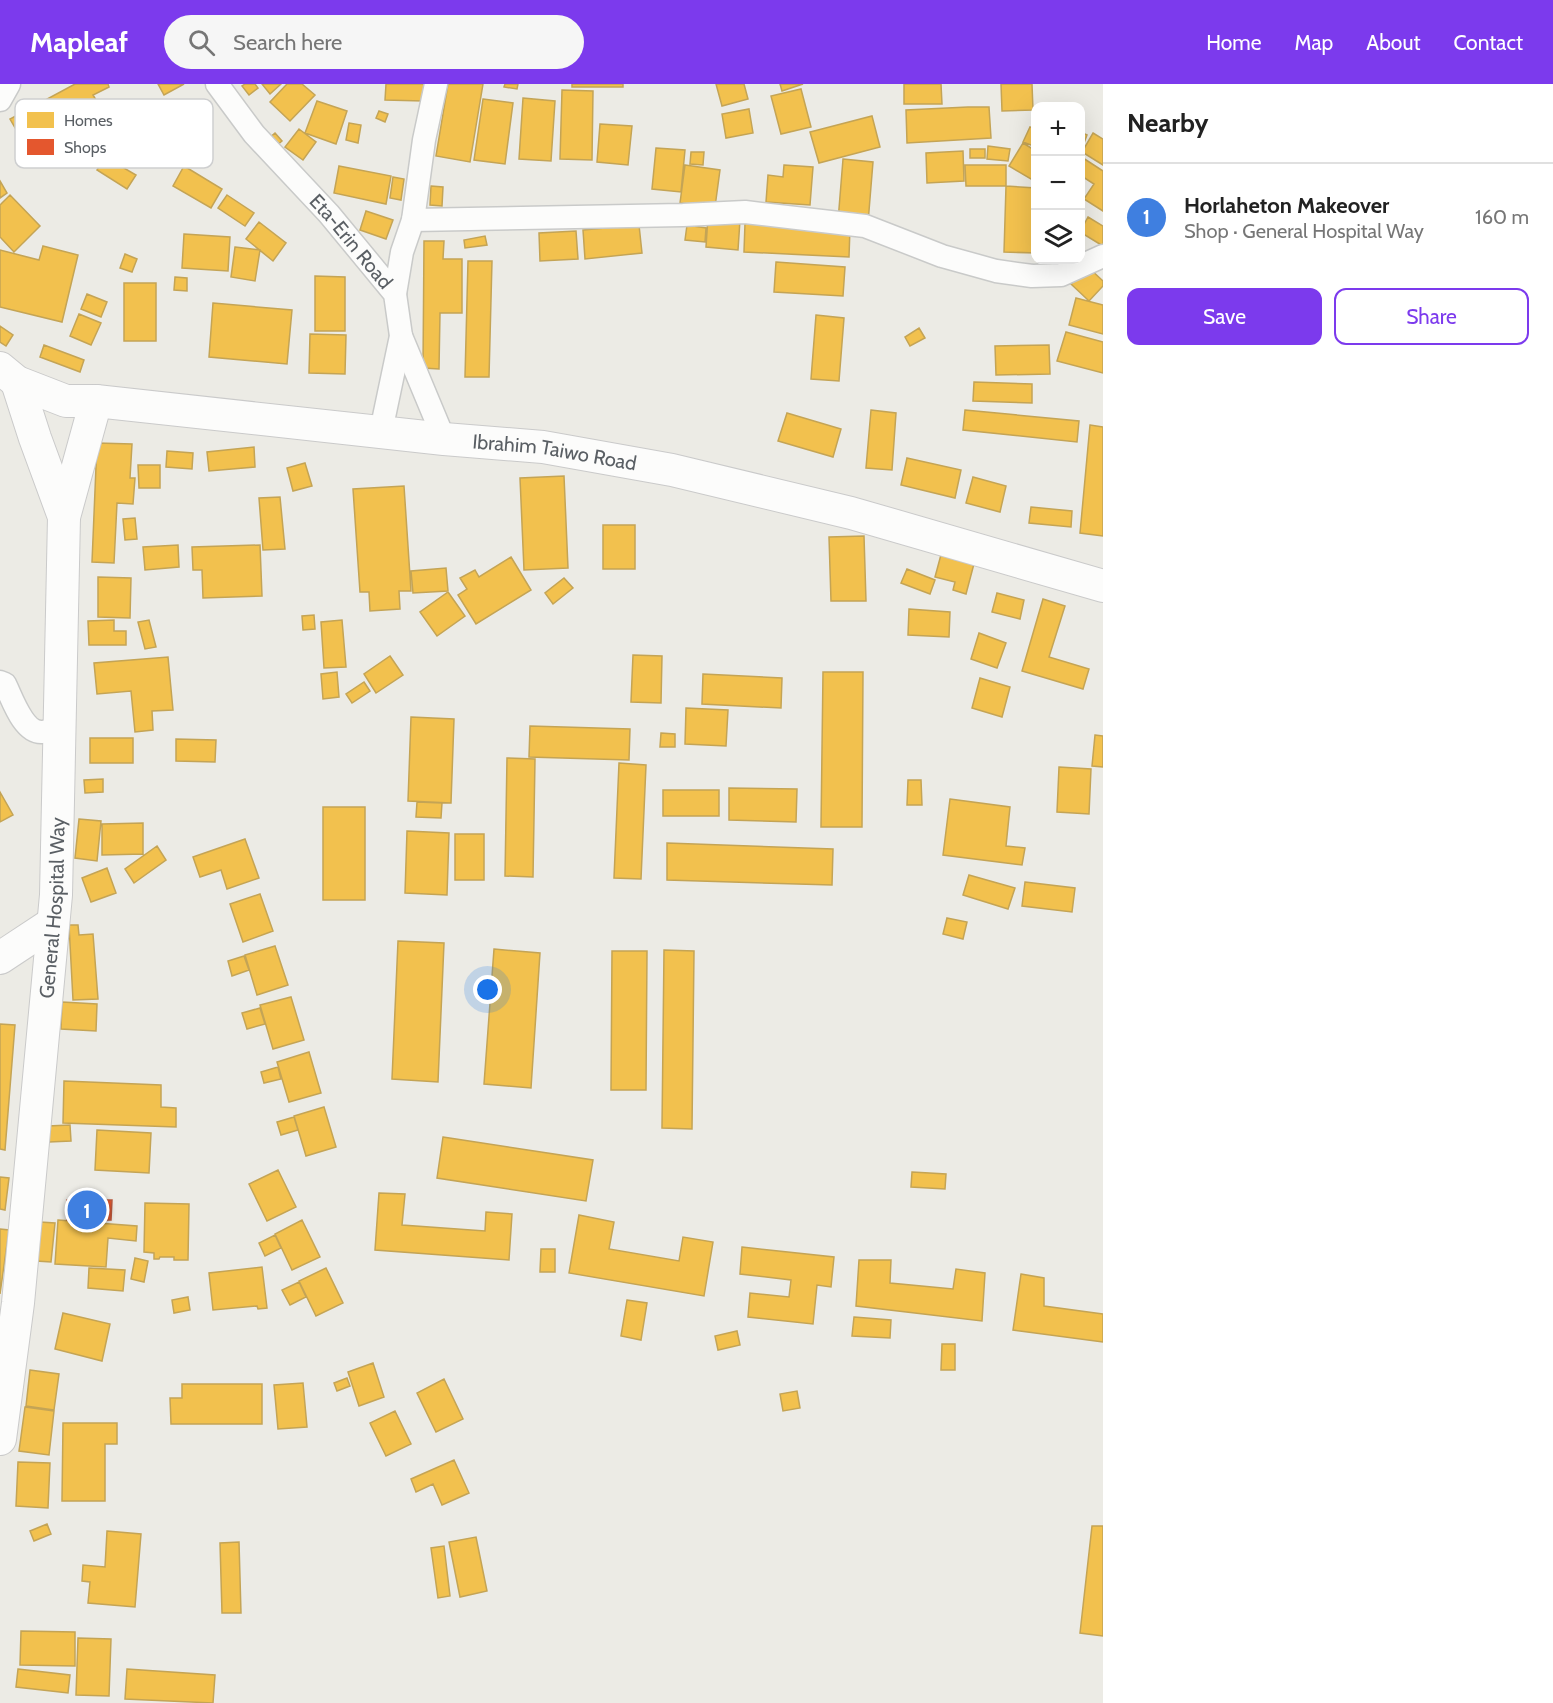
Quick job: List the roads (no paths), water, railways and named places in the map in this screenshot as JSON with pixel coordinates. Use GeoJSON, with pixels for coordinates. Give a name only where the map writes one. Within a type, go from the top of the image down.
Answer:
{"type":"FeatureCollection","features":[{"type":"Feature","properties":{"kind":"main road","name":"Ibrahim Taiwo Road"},"geometry":{"type":"LineString","coordinates":[[9,375],[66,401],[96,400],[444,439],[543,447],[672,470],[850,513],[1103,586]]}},
{"type":"Feature","properties":{"kind":"main road","name":"General Hospital Way"},"geometry":{"type":"LineString","coordinates":[[0,1439],[18,1303],[56,895],[64,517],[9,375]]}},
{"type":"Feature","properties":{"kind":"main road"},"geometry":{"type":"LineString","coordinates":[[64,517],[96,400]]}},
{"type":"Feature","properties":{"kind":"main road"},"geometry":{"type":"LineString","coordinates":[[0,958],[54,923]]}},
{"type":"Feature","properties":{"kind":"street"},"geometry":{"type":"LineString","coordinates":[[0,100],[9,84]]}},
{"type":"Feature","properties":{"kind":"street","name":"Eta-Erin Road"},"geometry":{"type":"LineString","coordinates":[[217,84],[254,134],[330,214],[395,294],[401,336],[381,431]]}},
{"type":"Feature","properties":{"kind":"street"},"geometry":{"type":"LineString","coordinates":[[395,294],[402,252],[414,220],[424,140],[436,84]]}},
{"type":"Feature","properties":{"kind":"street"},"geometry":{"type":"LineString","coordinates":[[414,220],[745,212],[865,226],[942,256],[996,271],[1032,276],[1061,275],[1103,256]]}},
{"type":"Feature","properties":{"kind":"street"},"geometry":{"type":"LineString","coordinates":[[401,336],[444,439]]}},
{"type":"Feature","properties":{"kind":"street"},"geometry":{"type":"LineString","coordinates":[[0,682],[5,684],[24,723],[32,731],[43,732],[60,725]]}},
{"type":"Feature","properties":{"kind":"place","name":"Horlaheton Makeover"},"geometry":{"type":"Point","coordinates":[87,1210]}}]}
